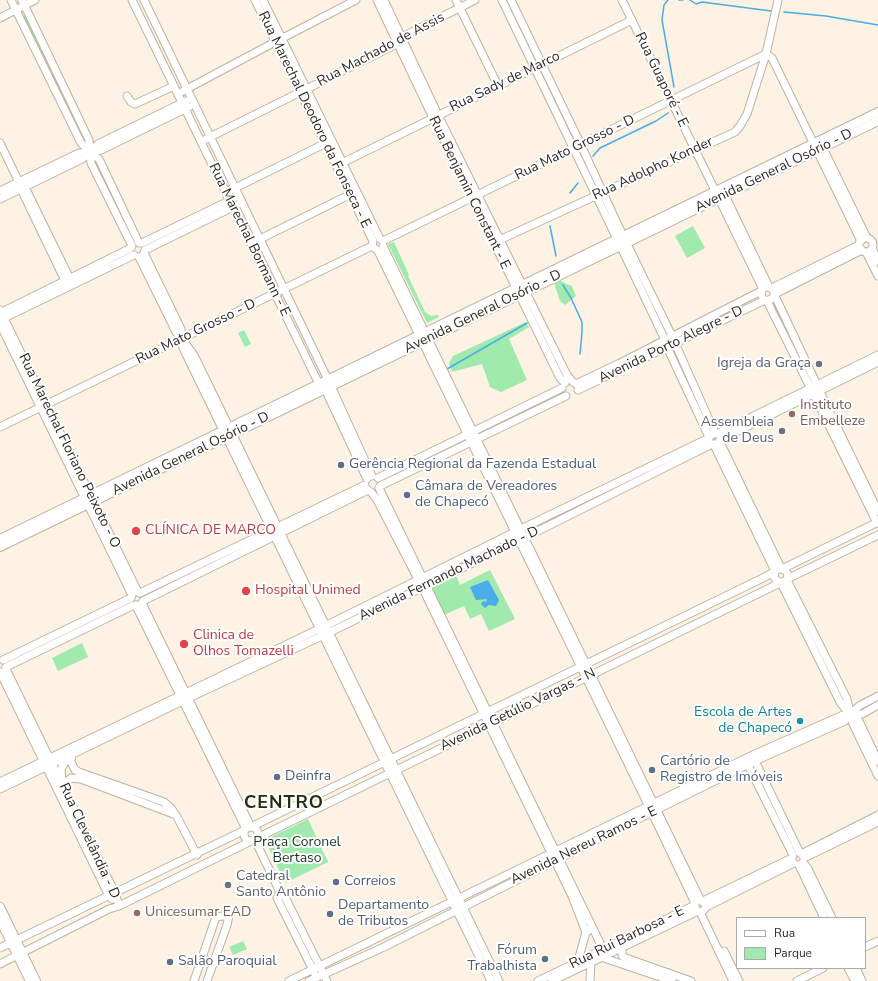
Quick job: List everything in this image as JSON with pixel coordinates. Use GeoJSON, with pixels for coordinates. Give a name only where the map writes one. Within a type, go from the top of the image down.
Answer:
{"type":"FeatureCollection","features":[{"type":"Feature","properties":{"kind":"main road","name":"Avenida General Osório - D"},"geometry":{"type":"LineString","coordinates":[[818,147],[878,112]]}},
{"type":"Feature","properties":{"kind":"main road","name":"Avenida General Osório - D"},"geometry":{"type":"LineString","coordinates":[[89,500],[520,289],[818,147],[878,121]]}},
{"type":"Feature","properties":{"kind":"main road"},"geometry":{"type":"LineString","coordinates":[[0,540],[89,500]]}},
{"type":"Feature","properties":{"kind":"main road"},"geometry":{"type":"LineString","coordinates":[[0,547],[89,500]]}},
{"type":"Feature","properties":{"kind":"main road"},"geometry":{"type":"LineString","coordinates":[[0,907],[30,981]]}},
{"type":"Feature","properties":{"kind":"main road"},"geometry":{"type":"LineString","coordinates":[[0,920],[14,941]]}},
{"type":"Feature","properties":{"kind":"main road"},"geometry":{"type":"LineString","coordinates":[[20,954],[36,981]]}},
{"type":"Feature","properties":{"kind":"street"},"geometry":{"type":"LineString","coordinates":[[11,0],[81,143],[99,160],[120,203],[138,250]]}},
{"type":"Feature","properties":{"kind":"street"},"geometry":{"type":"LineString","coordinates":[[0,18],[16,9],[23,3],[35,0]]}},
{"type":"Feature","properties":{"kind":"street","name":"Rua Marechal Bormann - E"},"geometry":{"type":"LineString","coordinates":[[132,0],[298,340],[326,385]]}},
{"type":"Feature","properties":{"kind":"street","name":"Rua Marechal Bormann - E"},"geometry":{"type":"LineString","coordinates":[[144,0],[306,336],[376,498],[414,565]]}},
{"type":"Feature","properties":{"kind":"street","name":"Rua Marechal Deodoro da Fonseca - E"},"geometry":{"type":"LineString","coordinates":[[255,0],[274,42],[303,91]]}},
{"type":"Feature","properties":{"kind":"street","name":"Rua Marechal Deodoro da Fonseca - E"},"geometry":{"type":"LineString","coordinates":[[263,0],[282,38],[303,91],[723,952]]}},
{"type":"Feature","properties":{"kind":"street"},"geometry":{"type":"LineString","coordinates":[[178,94],[356,0]]}},
{"type":"Feature","properties":{"kind":"street","name":"Rua Benjamin Constant - E"},"geometry":{"type":"LineString","coordinates":[[377,0],[399,40],[435,117],[497,241],[564,386]]}},
{"type":"Feature","properties":{"kind":"street","name":"Rua Benjamin Constant - E"},"geometry":{"type":"LineString","coordinates":[[384,0],[399,40]]}},
{"type":"Feature","properties":{"kind":"street"},"geometry":{"type":"LineString","coordinates":[[456,0],[498,86]]}},
{"type":"Feature","properties":{"kind":"street","name":"Rua Machado de Assis"},"geometry":{"type":"LineString","coordinates":[[201,142],[393,46],[399,40],[476,0]]}},
{"type":"Feature","properties":{"kind":"street"},"geometry":{"type":"LineString","coordinates":[[502,0],[596,196],[640,279],[778,570],[775,579],[784,581]]}},
{"type":"Feature","properties":{"kind":"street"},"geometry":{"type":"LineString","coordinates":[[511,0],[603,193],[621,241]]}},
{"type":"Feature","properties":{"kind":"street","name":"Rua Guaporé - E"},"geometry":{"type":"LineString","coordinates":[[622,0],[695,150],[720,193],[769,291],[877,522]]}},
{"type":"Feature","properties":{"kind":"street","name":"Rua Adolpho Konder"},"geometry":{"type":"LineString","coordinates":[[497,241],[735,132],[747,114],[766,54],[778,0]]}},
{"type":"Feature","properties":{"kind":"street"},"geometry":{"type":"LineString","coordinates":[[23,3],[89,140],[91,163],[112,206],[138,250],[160,293],[176,332],[182,339],[183,348],[203,380],[456,900],[459,910],[491,981]]}},
{"type":"Feature","properties":{"kind":"street","name":"Rua Sady de Marco"},"geometry":{"type":"LineString","coordinates":[[339,164],[632,20]]}},
{"type":"Feature","properties":{"kind":"street"},"geometry":{"type":"LineString","coordinates":[[516,30],[524,27]]}},
{"type":"Feature","properties":{"kind":"street"},"geometry":{"type":"LineString","coordinates":[[152,42],[162,38]]}},
{"type":"Feature","properties":{"kind":"street"},"geometry":{"type":"LineString","coordinates":[[766,54],[772,58],[818,147],[867,245],[878,276]]}},
{"type":"Feature","properties":{"kind":"street","name":"Rua Mato Grosso - D"},"geometry":{"type":"LineString","coordinates":[[0,427],[766,54]]}},
{"type":"Feature","properties":{"kind":"street"},"geometry":{"type":"LineString","coordinates":[[49,78],[57,74]]}},
{"type":"Feature","properties":{"kind":"street"},"geometry":{"type":"LineString","coordinates":[[127,96],[131,102],[135,104],[174,86]]}},
{"type":"Feature","properties":{"kind":"street"},"geometry":{"type":"LineString","coordinates":[[0,191],[50,171],[79,153],[101,150],[138,128],[193,101]]}},
{"type":"Feature","properties":{"kind":"street"},"geometry":{"type":"LineString","coordinates":[[226,193],[328,142]]}},
{"type":"Feature","properties":{"kind":"street"},"geometry":{"type":"LineString","coordinates":[[0,143],[69,283]]}},
{"type":"Feature","properties":{"kind":"street"},"geometry":{"type":"LineString","coordinates":[[0,199],[20,184]]}},
{"type":"Feature","properties":{"kind":"street"},"geometry":{"type":"LineString","coordinates":[[250,244],[353,193]]}},
{"type":"Feature","properties":{"kind":"street"},"geometry":{"type":"LineString","coordinates":[[1,316],[240,199]]}},
{"type":"Feature","properties":{"kind":"street"},"geometry":{"type":"LineString","coordinates":[[112,206],[120,203]]}},
{"type":"Feature","properties":{"kind":"street","name":"Avenida Porto Alegre - D"},"geometry":{"type":"LineString","coordinates":[[670,342],[769,291],[867,245],[878,236]]}},
{"type":"Feature","properties":{"kind":"street"},"geometry":{"type":"LineString","coordinates":[[867,245],[878,261]]}},
{"type":"Feature","properties":{"kind":"street","name":"Rua Benjamin Constant - E"},"geometry":{"type":"LineString","coordinates":[[520,289],[567,375],[575,385]]}},
{"type":"Feature","properties":{"kind":"street","name":"Rua Guaporé - E"},"geometry":{"type":"LineString","coordinates":[[769,291],[761,295],[766,301],[816,390],[878,511]]}},
{"type":"Feature","properties":{"kind":"street","name":"Avenida Porto Alegre - D"},"geometry":{"type":"LineString","coordinates":[[575,385],[620,363],[766,301],[772,300],[769,291]]}},
{"type":"Feature","properties":{"kind":"street","name":"Rua Marechal Floriano Peixoto - O"},"geometry":{"type":"LineString","coordinates":[[1,316],[43,406],[135,594]]}},
{"type":"Feature","properties":{"kind":"street"},"geometry":{"type":"LineString","coordinates":[[298,340],[306,336]]}},
{"type":"Feature","properties":{"kind":"street","name":"Avenida Fernando Machado - D"},"geometry":{"type":"LineString","coordinates":[[816,390],[878,355]]}},
{"type":"Feature","properties":{"kind":"street","name":"Avenida Fernando Machado - D"},"geometry":{"type":"LineString","coordinates":[[422,583],[518,530],[878,362]]}},
{"type":"Feature","properties":{"kind":"street"},"geometry":{"type":"LineString","coordinates":[[2,665],[139,604],[276,531],[370,483],[470,432],[564,386],[570,381],[575,385],[574,396],[566,396],[474,439],[380,487],[377,491],[370,483]]}},
{"type":"Feature","properties":{"kind":"street"},"geometry":{"type":"LineString","coordinates":[[564,386],[564,393],[566,396]]}},
{"type":"Feature","properties":{"kind":"street","name":"Avenida Fernando Machado - D"},"geometry":{"type":"LineString","coordinates":[[185,697],[422,583],[522,539],[715,439]]}},
{"type":"Feature","properties":{"kind":"street","name":"Rua Marechal Bormann - E"},"geometry":{"type":"LineString","coordinates":[[370,483],[380,482],[380,487],[422,583],[555,856]]}},
{"type":"Feature","properties":{"kind":"street","name":"Avenida Getúlio Vargas - N"},"geometry":{"type":"LineString","coordinates":[[0,948],[197,855],[248,828],[877,522]]}},
{"type":"Feature","properties":{"kind":"street"},"geometry":{"type":"LineString","coordinates":[[2,665],[135,594],[196,565],[276,531]]}},
{"type":"Feature","properties":{"kind":"street","name":"Avenida Getúlio Vargas - N"},"geometry":{"type":"LineString","coordinates":[[0,964],[109,908],[119,906],[878,535]]}},
{"type":"Feature","properties":{"kind":"street"},"geometry":{"type":"LineString","coordinates":[[196,565],[200,572]]}},
{"type":"Feature","properties":{"kind":"street"},"geometry":{"type":"LineString","coordinates":[[778,570],[787,573],[784,581],[847,699],[853,724],[878,776]]}},
{"type":"Feature","properties":{"kind":"street"},"geometry":{"type":"LineString","coordinates":[[135,594],[132,603],[139,604]]}},
{"type":"Feature","properties":{"kind":"street"},"geometry":{"type":"LineString","coordinates":[[135,594],[143,596],[139,604]]}},
{"type":"Feature","properties":{"kind":"street"},"geometry":{"type":"LineString","coordinates":[[139,604],[248,828],[245,838],[254,840]]}},
{"type":"Feature","properties":{"kind":"street","name":"Rua Clevelândia - D"},"geometry":{"type":"LineString","coordinates":[[2,665],[119,906]]}},
{"type":"Feature","properties":{"kind":"street","name":"Avenida Nereu Ramos - E"},"geometry":{"type":"LineString","coordinates":[[653,808],[845,722],[858,706],[878,696]]}},
{"type":"Feature","properties":{"kind":"street"},"geometry":{"type":"LineString","coordinates":[[48,762],[72,754],[185,697]]}},
{"type":"Feature","properties":{"kind":"street"},"geometry":{"type":"LineString","coordinates":[[0,786],[185,697]]}},
{"type":"Feature","properties":{"kind":"street","name":"Avenida Nereu Ramos - E"},"geometry":{"type":"LineString","coordinates":[[289,981],[456,900],[555,856],[798,735],[843,715],[862,714],[878,705]]}},
{"type":"Feature","properties":{"kind":"street"},"geometry":{"type":"LineString","coordinates":[[850,715],[859,721],[878,761]]}},
{"type":"Feature","properties":{"kind":"street"},"geometry":{"type":"LineString","coordinates":[[72,754],[71,761],[73,767],[82,776],[176,815],[197,855]]}},
{"type":"Feature","properties":{"kind":"street"},"geometry":{"type":"LineString","coordinates":[[65,789],[61,771],[64,762],[72,754]]}},
{"type":"Feature","properties":{"kind":"street","name":"Rua Clevelândia - D"},"geometry":{"type":"LineString","coordinates":[[48,762],[65,789],[112,894]]}},
{"type":"Feature","properties":{"kind":"street"},"geometry":{"type":"LineString","coordinates":[[755,762],[762,774],[798,858]]}},
{"type":"Feature","properties":{"kind":"street"},"geometry":{"type":"LineString","coordinates":[[748,765],[798,858],[822,907],[824,917]]}},
{"type":"Feature","properties":{"kind":"street"},"geometry":{"type":"LineString","coordinates":[[754,778],[762,774]]}},
{"type":"Feature","properties":{"kind":"street"},"geometry":{"type":"LineString","coordinates":[[65,789],[71,778],[82,776]]}},
{"type":"Feature","properties":{"kind":"street","name":"Rua Rui Barbosa - E"},"geometry":{"type":"LineString","coordinates":[[798,858],[878,815]]}},
{"type":"Feature","properties":{"kind":"street","name":"Rua Rui Barbosa - E"},"geometry":{"type":"LineString","coordinates":[[552,981],[798,858],[878,822]]}},
{"type":"Feature","properties":{"kind":"street"},"geometry":{"type":"LineString","coordinates":[[248,828],[257,830],[258,834],[254,840]]}},
{"type":"Feature","properties":{"kind":"street"},"geometry":{"type":"LineString","coordinates":[[254,840],[278,890],[279,896],[277,898],[320,977],[327,981]]}},
{"type":"Feature","properties":{"kind":"street"},"geometry":{"type":"LineString","coordinates":[[555,856],[603,949]]}},
{"type":"Feature","properties":{"kind":"street"},"geometry":{"type":"LineString","coordinates":[[555,856],[586,932],[578,961]]}},
{"type":"Feature","properties":{"kind":"street","name":"Avenida Nereu Ramos - E"},"geometry":{"type":"LineString","coordinates":[[309,981],[384,947],[459,910],[555,856]]}},
{"type":"Feature","properties":{"kind":"street","name":"Rua Rui Barbosa - E"},"geometry":{"type":"LineString","coordinates":[[538,981],[603,949],[700,906]]}},
{"type":"Feature","properties":{"kind":"street"},"geometry":{"type":"LineString","coordinates":[[822,907],[831,917]]}},
{"type":"Feature","properties":{"kind":"street"},"geometry":{"type":"LineString","coordinates":[[459,910],[471,924],[498,981]]}},
{"type":"Feature","properties":{"kind":"street"},"geometry":{"type":"LineString","coordinates":[[194,981],[216,917],[229,915],[227,925],[207,981]]}},
{"type":"Feature","properties":{"kind":"street"},"geometry":{"type":"LineString","coordinates":[[586,932],[593,928]]}},
{"type":"Feature","properties":{"kind":"street"},"geometry":{"type":"LineString","coordinates":[[866,947],[878,941]]}},
{"type":"Feature","properties":{"kind":"street"},"geometry":{"type":"LineString","coordinates":[[622,947],[621,951],[623,957],[672,981]]}},
{"type":"Feature","properties":{"kind":"street"},"geometry":{"type":"LineString","coordinates":[[723,952],[733,981]]}},
{"type":"Feature","properties":{"kind":"street"},"geometry":{"type":"LineString","coordinates":[[723,952],[739,981]]}},
{"type":"Feature","properties":{"kind":"street"},"geometry":{"type":"LineString","coordinates":[[601,957],[691,981]]}},
{"type":"Feature","properties":{"kind":"street"},"geometry":{"type":"LineString","coordinates":[[590,981],[591,962]]}},
{"type":"Feature","properties":{"kind":"street"},"geometry":{"type":"LineString","coordinates":[[797,981],[821,969]]}},
{"type":"Feature","properties":{"kind":"street"},"geometry":{"type":"LineString","coordinates":[[849,969],[855,981]]}},
{"type":"Feature","properties":{"kind":"street"},"geometry":{"type":"LineString","coordinates":[[856,969],[862,981]]}},
{"type":"Feature","properties":{"kind":"green space"},"geometry":{"type":"Polygon","coordinates":[[[25,15],[49,65],[47,66],[23,16],[25,15]]]}},
{"type":"Feature","properties":{"kind":"green space"},"geometry":{"type":"Polygon","coordinates":[[[60,88],[87,142],[84,143],[58,89],[60,88]]]}},
{"type":"Feature","properties":{"kind":"green space"},"geometry":{"type":"Polygon","coordinates":[[[693,226],[705,248],[687,258],[675,236],[693,226]]]}},
{"type":"Feature","properties":{"kind":"green space"},"geometry":{"type":"Polygon","coordinates":[[[394,242],[425,312],[431,316],[438,315],[439,317],[427,323],[388,244],[394,242]]]}},
{"type":"Feature","properties":{"kind":"green space"},"geometry":{"type":"Polygon","coordinates":[[[560,280],[572,286],[576,296],[565,305],[560,301],[554,283],[560,280]]]}},
{"type":"Feature","properties":{"kind":"green space"},"geometry":{"type":"Polygon","coordinates":[[[526,322],[529,327],[509,339],[527,380],[501,392],[490,387],[482,364],[452,372],[449,363],[453,356],[526,322]]]}},
{"type":"Feature","properties":{"kind":"green space"},"geometry":{"type":"Polygon","coordinates":[[[244,330],[251,344],[245,347],[238,333],[244,330]]]}},
{"type":"Feature","properties":{"kind":"green space"},"geometry":{"type":"Polygon","coordinates":[[[490,570],[515,619],[489,631],[481,614],[470,619],[464,606],[444,615],[431,587],[456,575],[460,585],[490,570]]]}},
{"type":"Feature","properties":{"kind":"green space"},"geometry":{"type":"Polygon","coordinates":[[[82,643],[88,657],[58,671],[52,658],[82,643]]]}},
{"type":"Feature","properties":{"kind":"green space","name":"Praça Coronel Bertaso"},"geometry":{"type":"Polygon","coordinates":[[[308,819],[328,862],[285,883],[265,840],[308,819]]]}},
{"type":"Feature","properties":{"kind":"green space"},"geometry":{"type":"Polygon","coordinates":[[[243,941],[247,949],[233,955],[229,947],[243,941]]]}},
{"type":"Feature","properties":{"kind":"water"},"geometry":{"type":"Polygon","coordinates":[[[488,580],[499,600],[496,606],[489,605],[485,608],[481,604],[483,601],[486,602],[487,599],[476,600],[470,587],[488,580]]]}},
{"type":"Feature","properties":{"kind":"waterway"},"geometry":{"type":"LineString","coordinates":[[668,0],[664,5],[662,20],[674,87]]}},
{"type":"Feature","properties":{"kind":"waterway"},"geometry":{"type":"LineString","coordinates":[[690,0],[696,4],[702,2],[771,11]]}},
{"type":"Feature","properties":{"kind":"waterway"},"geometry":{"type":"LineString","coordinates":[[784,12],[826,16],[878,25]]}},
{"type":"Feature","properties":{"kind":"waterway"},"geometry":{"type":"LineString","coordinates":[[593,156],[600,148],[656,121],[668,113]]}},
{"type":"Feature","properties":{"kind":"waterway"},"geometry":{"type":"LineString","coordinates":[[570,193],[578,183]]}},
{"type":"Feature","properties":{"kind":"waterway"},"geometry":{"type":"LineString","coordinates":[[550,226],[556,256]]}},
{"type":"Feature","properties":{"kind":"waterway"},"geometry":{"type":"LineString","coordinates":[[563,285],[582,322],[580,354]]}},
{"type":"Feature","properties":{"kind":"waterway"},"geometry":{"type":"LineString","coordinates":[[447,369],[527,323]]}},
{"type":"Feature","properties":{"kind":"place","name":"Igreja da Graça"},"geometry":{"type":"Point","coordinates":[819,364]}},
{"type":"Feature","properties":{"kind":"place","name":"Instituto Embelleze"},"geometry":{"type":"Point","coordinates":[792,414]}},
{"type":"Feature","properties":{"kind":"place","name":"Assembleia de Deus"},"geometry":{"type":"Point","coordinates":[782,431]}},
{"type":"Feature","properties":{"kind":"place","name":"Gerência Regional da Fazenda Estadual"},"geometry":{"type":"Point","coordinates":[341,465]}},
{"type":"Feature","properties":{"kind":"place","name":"Câmara de Vereadores de Chapecó"},"geometry":{"type":"Point","coordinates":[407,495]}},
{"type":"Feature","properties":{"kind":"place","name":"CLÍNICA DE MARCO"},"geometry":{"type":"Point","coordinates":[136,531]}},
{"type":"Feature","properties":{"kind":"place","name":"Hospital Unimed"},"geometry":{"type":"Point","coordinates":[246,591]}},
{"type":"Feature","properties":{"kind":"place","name":"Clinica de Olhos Tomazelli"},"geometry":{"type":"Point","coordinates":[184,644]}},
{"type":"Feature","properties":{"kind":"place","name":"Escola de Artes de Chapecó"},"geometry":{"type":"Point","coordinates":[800,721]}},
{"type":"Feature","properties":{"kind":"place","name":"Cartório de Registro de Imóveis"},"geometry":{"type":"Point","coordinates":[652,770]}},
{"type":"Feature","properties":{"kind":"place","name":"Deinfra"},"geometry":{"type":"Point","coordinates":[277,777]}},
{"type":"Feature","properties":{"kind":"place","name":"Correios"},"geometry":{"type":"Point","coordinates":[336,882]}},
{"type":"Feature","properties":{"kind":"place","name":"Catedral Santo Antônio"},"geometry":{"type":"Point","coordinates":[228,885]}},
{"type":"Feature","properties":{"kind":"place","name":"Unicesumar EAD"},"geometry":{"type":"Point","coordinates":[137,913]}},
{"type":"Feature","properties":{"kind":"place","name":"Departamento de Tributos"},"geometry":{"type":"Point","coordinates":[330,914]}},
{"type":"Feature","properties":{"kind":"place","name":"Fórum Trabalhista"},"geometry":{"type":"Point","coordinates":[545,959]}},
{"type":"Feature","properties":{"kind":"place","name":"Salão Paroquial"},"geometry":{"type":"Point","coordinates":[170,962]}},
{"type":"Feature","properties":{"kind":"district","name":"CENTRO"},"geometry":{"type":"Point","coordinates":[284,804]}}]}
